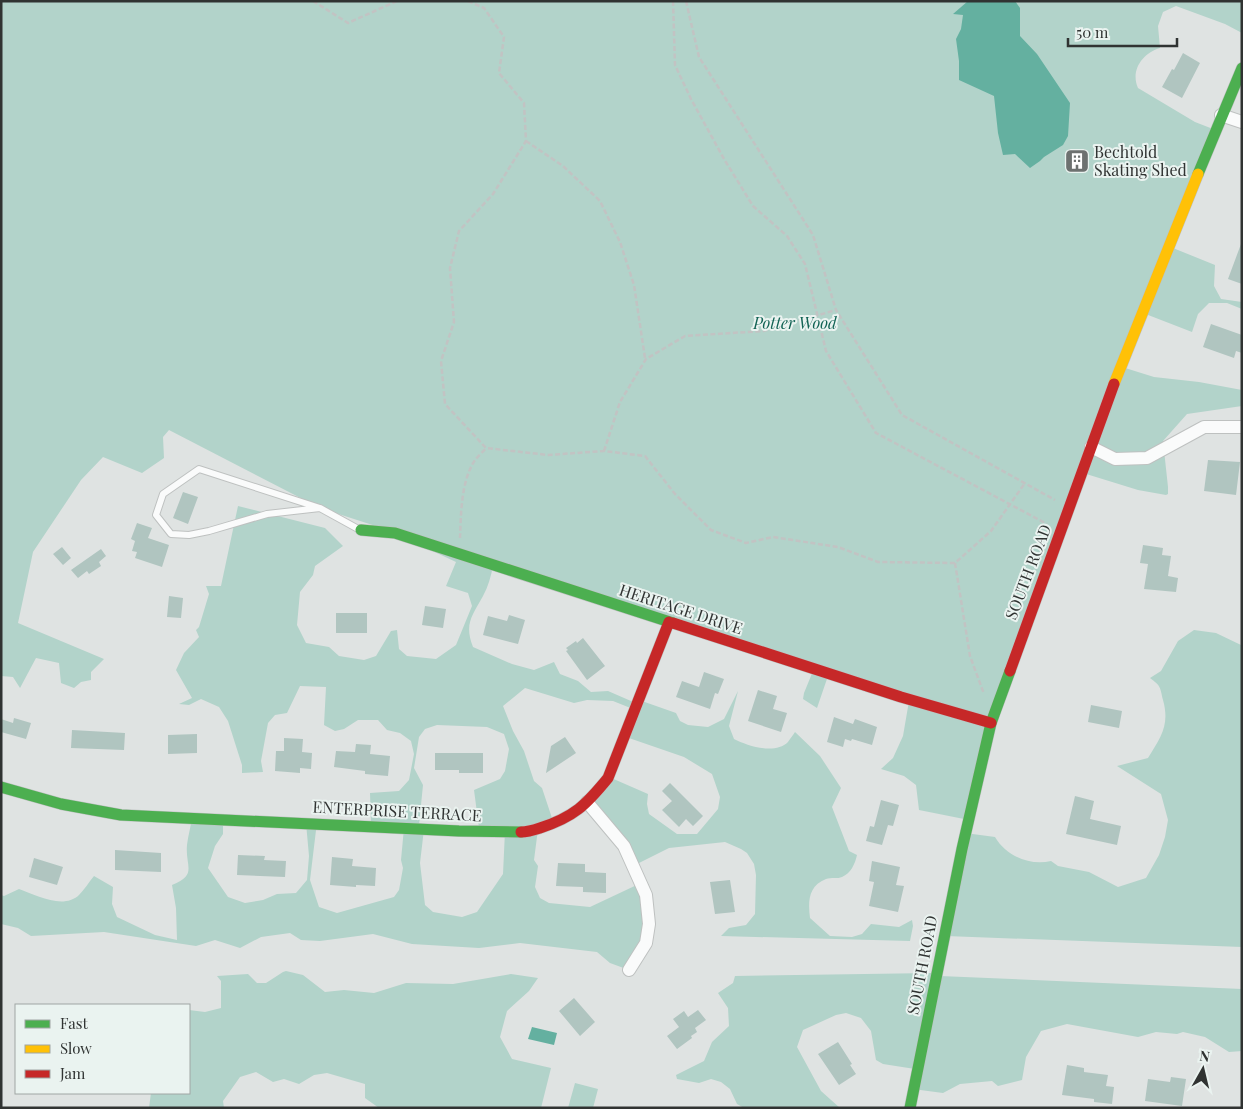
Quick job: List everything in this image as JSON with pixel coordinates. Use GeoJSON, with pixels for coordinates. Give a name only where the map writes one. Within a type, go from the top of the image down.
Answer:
{"type":"FeatureCollection","features":[{"type":"Feature","properties":{"kind":"street","name":"SOUTH ROAD"},"geometry":{"type":"LineString","coordinates":[[910,1108],[962,849],[991,723],[1110,394],[1221,115],[1242,68]]}},
{"type":"Feature","properties":{"kind":"street"},"geometry":{"type":"LineString","coordinates":[[1221,115],[1242,122]]}},
{"type":"Feature","properties":{"kind":"street"},"geometry":{"type":"LineString","coordinates":[[1091,447],[1116,459],[1147,458],[1204,427],[1242,427]]}},
{"type":"Feature","properties":{"kind":"street","name":"HERITAGE DRIVE"},"geometry":{"type":"LineString","coordinates":[[361,530],[395,533],[901,697],[991,723]]}},
{"type":"Feature","properties":{"kind":"street","name":"ENTERPRISE TERRACE"},"geometry":{"type":"LineString","coordinates":[[1,787],[84,810],[121,815],[459,831],[526,832],[549,826],[571,816],[592,799],[608,778],[669,622]]}},
{"type":"Feature","properties":{"kind":"street"},"geometry":{"type":"LineString","coordinates":[[587,802],[624,846],[646,895],[649,924],[646,943],[629,970]]}},
{"type":"Feature","properties":{"kind":"lane"},"geometry":{"type":"LineString","coordinates":[[320,508],[267,514],[209,532],[189,535],[171,534],[156,515],[163,494],[199,469],[320,508],[361,530]]}},
{"type":"Feature","properties":{"kind":"path"},"geometry":{"type":"LineString","coordinates":[[313,1],[348,23],[397,1]]}},
{"type":"Feature","properties":{"kind":"path"},"geometry":{"type":"LineString","coordinates":[[468,1],[484,8],[504,37],[499,74],[524,103],[526,141],[493,194],[459,231],[450,268],[454,322],[441,361],[445,404],[486,448],[548,456],[604,452],[645,456],[675,494],[711,530],[746,543],[774,537],[838,547],[878,562],[955,563],[991,531],[1025,484]]}},
{"type":"Feature","properties":{"kind":"path"},"geometry":{"type":"LineString","coordinates":[[673,1],[675,65],[690,99],[753,206],[787,236],[805,264],[826,351],[876,433],[1061,532]]}},
{"type":"Feature","properties":{"kind":"path"},"geometry":{"type":"LineString","coordinates":[[686,1],[698,57],[813,235],[836,310],[902,416],[1070,508]]}},
{"type":"Feature","properties":{"kind":"path"},"geometry":{"type":"LineString","coordinates":[[526,141],[564,166],[600,200],[620,242],[634,285],[646,359]]}},
{"type":"Feature","properties":{"kind":"path"},"geometry":{"type":"LineString","coordinates":[[604,452],[620,402],[646,359],[684,336],[763,331],[836,310]]}},
{"type":"Feature","properties":{"kind":"path"},"geometry":{"type":"LineString","coordinates":[[460,555],[461,502],[475,460],[486,448]]}},
{"type":"Feature","properties":{"kind":"path"},"geometry":{"type":"LineString","coordinates":[[955,563],[970,656],[986,698]]}},
{"type":"Feature","properties":{"kind":"green space","name":"Potter Wood"},"geometry":{"type":"Polygon","coordinates":[[[1,1],[1242,1],[1242,33],[1225,24],[1176,6],[1163,12],[1158,26],[1160,48],[1143,58],[1137,69],[1136,81],[1138,88],[1195,122],[1213,129],[1168,246],[1215,265],[1214,286],[1221,299],[1242,302],[1242,309],[1227,303],[1209,303],[1198,314],[1192,332],[1143,313],[1122,367],[1154,377],[1199,382],[1242,390],[1242,406],[1187,414],[1163,441],[1168,487],[1168,494],[1166,495],[1138,490],[1083,473],[964,819],[919,810],[916,785],[904,776],[881,769],[893,758],[903,736],[909,701],[829,673],[817,708],[803,699],[813,671],[493,566],[486,589],[471,620],[469,632],[473,647],[512,664],[534,670],[554,662],[560,674],[578,681],[591,692],[608,691],[631,701],[639,700],[676,713],[680,721],[688,725],[708,727],[724,719],[738,691],[729,726],[734,739],[769,749],[783,746],[795,732],[820,756],[841,788],[832,807],[849,851],[857,855],[848,873],[840,878],[826,879],[812,890],[809,900],[810,918],[830,936],[852,937],[862,934],[871,924],[899,927],[912,920],[913,926],[910,941],[721,936],[729,928],[746,925],[755,914],[756,875],[754,864],[747,853],[725,842],[669,848],[635,865],[590,805],[609,777],[648,794],[649,814],[677,834],[697,834],[718,809],[720,797],[712,774],[684,757],[626,737],[633,709],[613,701],[587,700],[574,703],[525,688],[503,706],[513,731],[524,751],[534,781],[542,788],[553,821],[538,829],[534,860],[538,866],[535,887],[540,898],[549,903],[590,907],[641,883],[649,923],[629,970],[610,963],[597,952],[520,943],[479,948],[412,944],[373,934],[320,941],[301,940],[290,933],[261,937],[240,948],[215,940],[196,946],[104,932],[31,936],[18,928],[1,924],[1,895],[4,896],[19,889],[49,900],[65,901],[79,895],[94,876],[113,887],[112,904],[117,917],[155,935],[177,940],[176,908],[172,885],[180,881],[188,873],[187,845],[192,817],[223,818],[223,834],[215,846],[208,868],[228,897],[245,903],[263,900],[277,894],[296,893],[307,880],[309,856],[306,823],[317,822],[310,880],[319,907],[337,913],[394,897],[399,890],[403,868],[401,860],[404,828],[371,823],[370,793],[399,791],[409,780],[414,754],[411,741],[400,733],[387,730],[378,720],[358,720],[344,729],[335,731],[324,725],[326,687],[300,686],[287,713],[275,715],[268,723],[261,761],[263,772],[242,773],[242,765],[228,721],[219,707],[201,699],[189,705],[179,704],[192,698],[176,670],[184,653],[199,637],[196,630],[199,627],[209,594],[206,586],[221,586],[238,506],[325,528],[343,546],[315,566],[313,575],[300,592],[297,625],[306,643],[329,647],[339,656],[364,660],[376,656],[391,631],[397,630],[399,649],[407,656],[436,659],[456,645],[472,606],[468,593],[446,586],[456,562],[388,530],[320,508],[169,430],[163,437],[164,458],[142,473],[103,457],[81,480],[33,552],[18,623],[104,659],[91,672],[91,680],[81,682],[74,688],[61,683],[59,663],[36,658],[20,688],[13,677],[1,676],[1,1]],[[437,725],[425,729],[419,737],[414,768],[423,785],[419,825],[424,829],[420,863],[425,905],[433,912],[462,917],[477,912],[503,874],[505,831],[479,828],[474,790],[500,779],[505,771],[509,749],[504,734],[487,727],[437,725]]]}},
{"type":"Feature","properties":{"kind":"green space"},"geometry":{"type":"Polygon","coordinates":[[[1194,630],[1216,633],[1242,647],[1242,947],[946,936],[965,833],[995,837],[1005,849],[1019,858],[1035,862],[1051,861],[1058,866],[1089,872],[1118,887],[1146,878],[1159,855],[1168,820],[1161,794],[1117,766],[1148,758],[1157,744],[1165,724],[1165,709],[1160,687],[1150,678],[1161,671],[1178,641],[1194,630]]]}},
{"type":"Feature","properties":{"kind":"green space"},"geometry":{"type":"Polygon","coordinates":[[[283,972],[303,975],[325,992],[344,990],[374,993],[406,983],[453,984],[511,974],[538,978],[529,991],[507,1011],[500,1037],[512,1059],[551,1068],[541,1108],[379,1108],[365,1098],[365,1084],[327,1073],[314,1075],[299,1084],[284,1079],[273,1082],[256,1072],[240,1077],[223,1101],[224,1108],[149,1108],[151,1094],[190,1094],[190,1010],[205,1012],[221,1008],[221,981],[217,976],[248,974],[257,983],[266,983],[283,972]]]}},
{"type":"Feature","properties":{"kind":"green space"},"geometry":{"type":"Polygon","coordinates":[[[933,973],[940,976],[1242,989],[1242,1051],[1229,1052],[1205,1037],[1183,1032],[1177,1034],[1156,1032],[1138,1037],[1067,1024],[1041,1031],[1026,1057],[1022,1080],[998,1086],[992,1081],[960,1084],[943,1093],[913,1089],[915,1069],[883,1064],[876,1060],[871,1031],[861,1018],[846,1013],[836,1015],[803,1030],[797,1047],[821,1091],[840,1108],[744,1108],[737,1104],[730,1089],[721,1082],[711,1079],[699,1083],[677,1079],[676,1075],[704,1061],[712,1042],[729,1026],[728,1008],[718,993],[733,983],[735,976],[933,973]]]}},
{"type":"Feature","properties":{"kind":"green space"},"geometry":{"type":"Polygon","coordinates":[[[575,1083],[598,1089],[593,1108],[568,1108],[575,1083]]]}},
{"type":"Feature","properties":{"kind":"shaded area"},"geometry":{"type":"Polygon","coordinates":[[[968,1],[1015,1],[1020,8],[1020,36],[1037,54],[1070,103],[1068,136],[1063,145],[1030,168],[1015,154],[1003,155],[998,133],[994,96],[959,80],[956,39],[961,29],[963,15],[953,14],[968,1]]]}},
{"type":"Feature","properties":{"kind":"shaded area"},"geometry":{"type":"Polygon","coordinates":[[[532,1027],[557,1033],[554,1045],[528,1039],[532,1027]]]}},
{"type":"Feature","properties":{"kind":"building"},"geometry":{"type":"Polygon","coordinates":[[[1183,53],[1200,63],[1182,98],[1162,87],[1183,53]]]}},
{"type":"Feature","properties":{"kind":"building","name":"Bechtold Skating Shed"},"geometry":{"type":"Polygon","coordinates":[[[1076,150],[1088,159],[1078,173],[1067,164],[1076,150]]]}},
{"type":"Feature","properties":{"kind":"building"},"geometry":{"type":"Polygon","coordinates":[[[1242,244],[1242,284],[1228,279],[1242,244]]]}},
{"type":"Feature","properties":{"kind":"building"},"geometry":{"type":"Polygon","coordinates":[[[1211,324],[1242,335],[1242,353],[1236,351],[1234,358],[1203,347],[1211,324]]]}},
{"type":"Feature","properties":{"kind":"building"},"geometry":{"type":"Polygon","coordinates":[[[1208,460],[1240,462],[1236,495],[1204,491],[1208,460]]]}},
{"type":"Feature","properties":{"kind":"building"},"geometry":{"type":"Polygon","coordinates":[[[183,492],[198,497],[188,524],[173,518],[183,492]]]}},
{"type":"Feature","properties":{"kind":"building"},"geometry":{"type":"Polygon","coordinates":[[[137,523],[152,528],[148,538],[169,545],[162,567],[135,558],[137,552],[132,551],[135,541],[131,539],[137,523]]]}},
{"type":"Feature","properties":{"kind":"building"},"geometry":{"type":"Polygon","coordinates":[[[1143,545],[1163,548],[1162,555],[1171,556],[1168,576],[1178,578],[1176,592],[1144,589],[1148,564],[1140,563],[1143,545]]]}},
{"type":"Feature","properties":{"kind":"building"},"geometry":{"type":"Polygon","coordinates":[[[62,547],[71,558],[63,565],[53,554],[62,547]]]}},
{"type":"Feature","properties":{"kind":"building"},"geometry":{"type":"Polygon","coordinates":[[[101,549],[106,556],[99,562],[101,566],[89,574],[87,571],[78,578],[71,570],[101,549]]]}},
{"type":"Feature","properties":{"kind":"building"},"geometry":{"type":"Polygon","coordinates":[[[169,596],[183,598],[181,618],[167,617],[169,596]]]}},
{"type":"Feature","properties":{"kind":"building"},"geometry":{"type":"Polygon","coordinates":[[[425,606],[446,609],[443,628],[422,625],[425,606]]]}},
{"type":"Feature","properties":{"kind":"building"},"geometry":{"type":"Polygon","coordinates":[[[336,613],[367,613],[367,633],[336,633],[336,613]]]}},
{"type":"Feature","properties":{"kind":"building"},"geometry":{"type":"Polygon","coordinates":[[[509,615],[525,620],[518,644],[483,635],[488,616],[507,621],[509,615]]]}},
{"type":"Feature","properties":{"kind":"building"},"geometry":{"type":"Polygon","coordinates":[[[583,638],[605,666],[587,680],[566,651],[568,650],[566,648],[583,638]]]}},
{"type":"Feature","properties":{"kind":"building"},"geometry":{"type":"Polygon","coordinates":[[[704,672],[724,679],[718,694],[715,693],[710,709],[676,697],[682,681],[699,687],[704,672]]]}},
{"type":"Feature","properties":{"kind":"building"},"geometry":{"type":"Polygon","coordinates":[[[758,690],[777,696],[773,709],[787,713],[781,732],[748,721],[758,690]]]}},
{"type":"Feature","properties":{"kind":"building"},"geometry":{"type":"Polygon","coordinates":[[[1091,705],[1122,711],[1119,728],[1088,722],[1091,705]]]}},
{"type":"Feature","properties":{"kind":"building"},"geometry":{"type":"Polygon","coordinates":[[[834,717],[853,724],[855,719],[877,727],[872,745],[852,739],[851,741],[845,739],[843,747],[827,742],[834,717]]]}},
{"type":"Feature","properties":{"kind":"building"},"geometry":{"type":"Polygon","coordinates":[[[14,718],[31,723],[26,739],[1,732],[1,719],[13,723],[14,718]]]}},
{"type":"Feature","properties":{"kind":"building"},"geometry":{"type":"Polygon","coordinates":[[[72,730],[125,733],[124,750],[71,748],[72,730]]]}},
{"type":"Feature","properties":{"kind":"building"},"geometry":{"type":"Polygon","coordinates":[[[197,734],[197,753],[168,754],[168,735],[197,734]]]}},
{"type":"Feature","properties":{"kind":"building"},"geometry":{"type":"Polygon","coordinates":[[[565,737],[576,753],[546,773],[551,746],[565,737]]]}},
{"type":"Feature","properties":{"kind":"building"},"geometry":{"type":"Polygon","coordinates":[[[284,738],[303,739],[302,752],[312,753],[311,769],[300,768],[300,773],[275,771],[276,751],[284,751],[284,738]]]}},
{"type":"Feature","properties":{"kind":"building"},"geometry":{"type":"Polygon","coordinates":[[[356,744],[371,745],[370,754],[390,756],[388,776],[365,774],[365,771],[334,767],[336,751],[355,752],[356,744]]]}},
{"type":"Feature","properties":{"kind":"building"},"geometry":{"type":"Polygon","coordinates":[[[435,753],[483,753],[483,773],[435,770],[435,753]]]}},
{"type":"Feature","properties":{"kind":"building"},"geometry":{"type":"Polygon","coordinates":[[[670,783],[703,816],[693,826],[686,819],[679,827],[662,810],[672,801],[662,791],[670,783]]]}},
{"type":"Feature","properties":{"kind":"building"},"geometry":{"type":"Polygon","coordinates":[[[1075,796],[1094,801],[1090,819],[1121,826],[1117,845],[1066,834],[1075,796]]]}},
{"type":"Feature","properties":{"kind":"building"},"geometry":{"type":"Polygon","coordinates":[[[881,800],[899,805],[893,826],[888,825],[882,845],[866,841],[870,826],[874,827],[881,800]]]}},
{"type":"Feature","properties":{"kind":"building"},"geometry":{"type":"Polygon","coordinates":[[[115,850],[161,853],[161,872],[115,870],[115,850]]]}},
{"type":"Feature","properties":{"kind":"building"},"geometry":{"type":"Polygon","coordinates":[[[238,855],[265,856],[264,860],[286,861],[285,877],[237,875],[238,855]]]}},
{"type":"Feature","properties":{"kind":"building"},"geometry":{"type":"Polygon","coordinates":[[[332,857],[353,859],[352,866],[376,868],[375,886],[330,885],[332,857]]]}},
{"type":"Feature","properties":{"kind":"building"},"geometry":{"type":"Polygon","coordinates":[[[34,858],[63,867],[57,885],[29,877],[34,858]]]}},
{"type":"Feature","properties":{"kind":"building"},"geometry":{"type":"Polygon","coordinates":[[[872,861],[900,867],[896,885],[904,886],[898,912],[869,906],[874,882],[869,881],[872,861]]]}},
{"type":"Feature","properties":{"kind":"building"},"geometry":{"type":"Polygon","coordinates":[[[558,863],[585,864],[585,872],[606,873],[606,893],[583,892],[583,887],[556,886],[558,863]]]}},
{"type":"Feature","properties":{"kind":"building"},"geometry":{"type":"Polygon","coordinates":[[[730,880],[735,912],[715,914],[710,882],[730,880]]]}},
{"type":"Feature","properties":{"kind":"building"},"geometry":{"type":"Polygon","coordinates":[[[574,998],[595,1022],[580,1036],[559,1011],[574,998]]]}},
{"type":"Feature","properties":{"kind":"building"},"geometry":{"type":"Polygon","coordinates":[[[698,1010],[706,1020],[695,1028],[697,1032],[691,1036],[692,1038],[677,1049],[667,1036],[679,1027],[673,1019],[684,1011],[688,1017],[698,1010]]]}},
{"type":"Feature","properties":{"kind":"building"},"geometry":{"type":"Polygon","coordinates":[[[838,1042],[856,1074],[839,1085],[818,1054],[838,1042]]]}},
{"type":"Feature","properties":{"kind":"building"},"geometry":{"type":"Polygon","coordinates":[[[1067,1065],[1084,1068],[1084,1072],[1108,1075],[1106,1086],[1114,1087],[1112,1104],[1094,1102],[1094,1099],[1062,1095],[1067,1065]]]}},
{"type":"Feature","properties":{"kind":"building"},"geometry":{"type":"Polygon","coordinates":[[[1171,1077],[1186,1079],[1182,1106],[1145,1101],[1148,1079],[1170,1082],[1171,1077]]]}},
{"type":"Feature","properties":{"kind":"traffic: fast"},"geometry":{"type":"LineString","coordinates":[[1198,174],[1242,68]]}},
{"type":"Feature","properties":{"kind":"traffic: fast"},"geometry":{"type":"LineString","coordinates":[[361,530],[395,533],[673,623]]}},
{"type":"Feature","properties":{"kind":"traffic: fast"},"geometry":{"type":"LineString","coordinates":[[910,1108],[962,849],[991,723],[1010,671]]}},
{"type":"Feature","properties":{"kind":"traffic: fast"},"geometry":{"type":"LineString","coordinates":[[1,787],[61,804],[121,815],[459,831],[521,832]]}},
{"type":"Feature","properties":{"kind":"traffic: slow"},"geometry":{"type":"LineString","coordinates":[[1114,384],[1198,174]]}},
{"type":"Feature","properties":{"kind":"traffic: jam"},"geometry":{"type":"LineString","coordinates":[[1010,671],[1114,384]]}},
{"type":"Feature","properties":{"kind":"traffic: jam"},"geometry":{"type":"LineString","coordinates":[[521,832],[552,824],[571,814],[586,803],[608,778],[669,622]]}},
{"type":"Feature","properties":{"kind":"traffic: jam"},"geometry":{"type":"LineString","coordinates":[[673,623],[901,697],[991,723]]}},
{"type":"Feature","properties":{"kind":"place","name":"Bechtold Skating Shed"},"geometry":{"type":"Point","coordinates":[1077,161]}}]}
